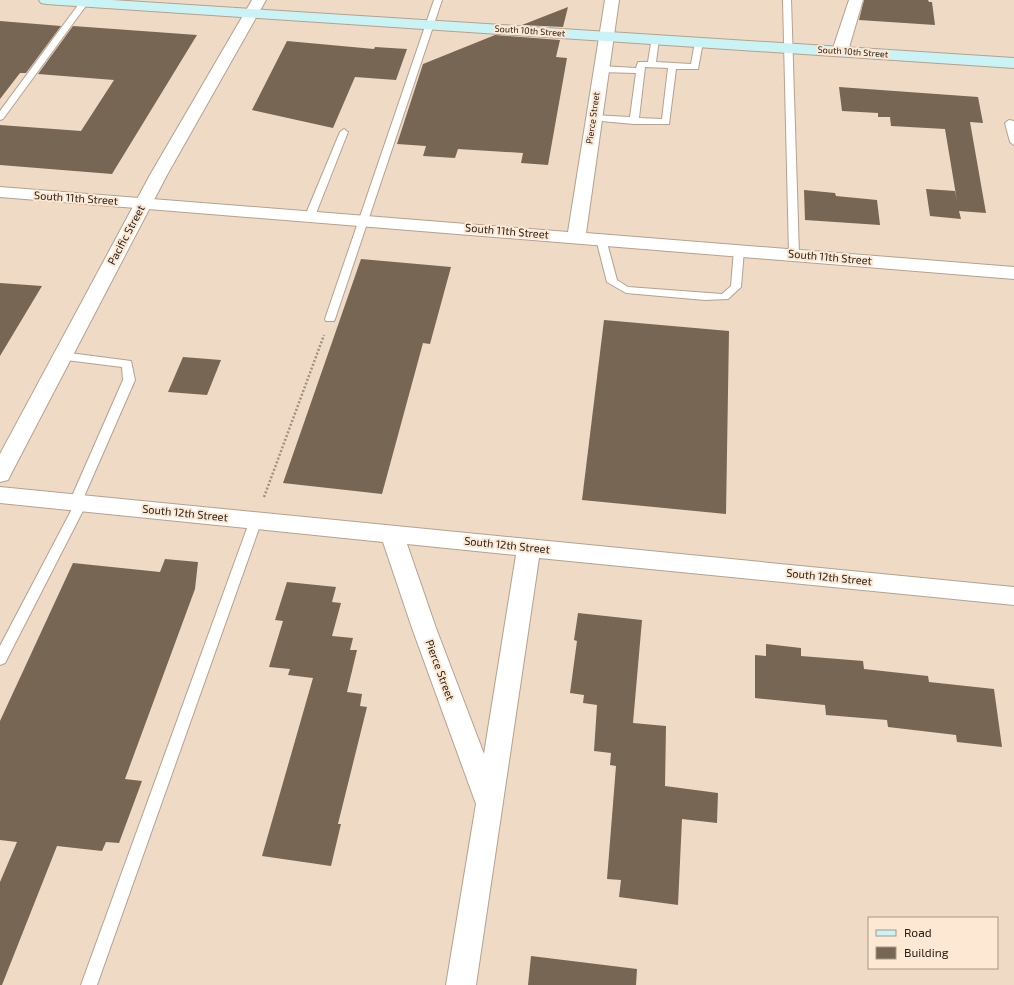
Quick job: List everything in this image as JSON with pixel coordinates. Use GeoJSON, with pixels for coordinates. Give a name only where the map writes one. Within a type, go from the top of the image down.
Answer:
{"type":"FeatureCollection","features":[{"type":"Feature","properties":{"kind":"main road","name":"South 10th Street"},"geometry":{"type":"LineString","coordinates":[[46,0],[84,3],[255,7],[429,24],[1014,63]]}},
{"type":"Feature","properties":{"kind":"street","name":"Pierce Street"},"geometry":{"type":"LineString","coordinates":[[576,237],[600,69],[612,0]]}},
{"type":"Feature","properties":{"kind":"street"},"geometry":{"type":"LineString","coordinates":[[840,51],[856,0]]}},
{"type":"Feature","properties":{"kind":"street","name":"Pacific Street"},"geometry":{"type":"LineString","coordinates":[[0,474],[142,203],[225,56],[255,7]]}},
{"type":"Feature","properties":{"kind":"street","name":"South 11th Street"},"geometry":{"type":"LineString","coordinates":[[0,192],[794,254],[1014,273]]}},
{"type":"Feature","properties":{"kind":"street","name":"South 12th Street"},"geometry":{"type":"LineString","coordinates":[[0,495],[1014,596]]}},
{"type":"Feature","properties":{"kind":"street","name":"Pierce Street"},"geometry":{"type":"LineString","coordinates":[[392,534],[424,628],[490,806]]}},
{"type":"Feature","properties":{"kind":"street","name":"Pierce Street"},"geometry":{"type":"LineString","coordinates":[[461,985],[529,547]]}},
{"type":"Feature","properties":{"kind":"lane"},"geometry":{"type":"LineString","coordinates":[[330,319],[362,220],[438,0]]}},
{"type":"Feature","properties":{"kind":"lane"},"geometry":{"type":"LineString","coordinates":[[787,0],[794,254]]}},
{"type":"Feature","properties":{"kind":"lane"},"geometry":{"type":"LineString","coordinates":[[0,117],[84,3]]}},
{"type":"Feature","properties":{"kind":"lane"},"geometry":{"type":"LineString","coordinates":[[652,64],[655,39]]}},
{"type":"Feature","properties":{"kind":"lane"},"geometry":{"type":"LineString","coordinates":[[634,121],[642,64],[695,67],[699,42]]}},
{"type":"Feature","properties":{"kind":"lane"},"geometry":{"type":"LineString","coordinates":[[593,118],[666,122],[672,66]]}},
{"type":"Feature","properties":{"kind":"lane"},"geometry":{"type":"LineString","coordinates":[[600,69],[640,71]]}},
{"type":"Feature","properties":{"kind":"lane"},"geometry":{"type":"LineString","coordinates":[[1014,124],[1009,123],[1014,142]]}},
{"type":"Feature","properties":{"kind":"lane"},"geometry":{"type":"LineString","coordinates":[[310,216],[344,132]]}},
{"type":"Feature","properties":{"kind":"lane"},"geometry":{"type":"LineString","coordinates":[[601,239],[612,282],[626,290],[705,297],[724,296],[736,287],[739,250]]}},
{"type":"Feature","properties":{"kind":"lane"},"geometry":{"type":"LineString","coordinates":[[0,659],[78,503],[129,380],[127,364],[62,356]]}},
{"type":"Feature","properties":{"kind":"lane"},"geometry":{"type":"LineString","coordinates":[[89,985],[256,520]]}},
{"type":"Feature","properties":{"kind":"path"},"geometry":{"type":"LineString","coordinates":[[256,520],[330,319]]}},
{"type":"Feature","properties":{"kind":"building"},"geometry":{"type":"Polygon","coordinates":[[[864,0],[928,0],[929,2],[932,2],[935,25],[859,20],[864,0]]]}},
{"type":"Feature","properties":{"kind":"building"},"geometry":{"type":"Polygon","coordinates":[[[568,7],[563,27],[522,25],[568,7]]]}},
{"type":"Feature","properties":{"kind":"building"},"geometry":{"type":"Polygon","coordinates":[[[0,21],[61,26],[26,73],[20,73],[0,99],[0,21]]]}},
{"type":"Feature","properties":{"kind":"building"},"geometry":{"type":"Polygon","coordinates":[[[73,26],[197,35],[112,174],[0,165],[0,125],[81,131],[114,80],[38,74],[73,26]]]}},
{"type":"Feature","properties":{"kind":"building"},"geometry":{"type":"Polygon","coordinates":[[[495,35],[560,40],[556,57],[567,58],[548,165],[521,163],[523,153],[458,149],[455,158],[423,156],[426,146],[397,144],[423,64],[495,35]]]}},
{"type":"Feature","properties":{"kind":"building"},"geometry":{"type":"Polygon","coordinates":[[[287,41],[374,49],[375,47],[407,49],[396,80],[355,77],[333,128],[252,110],[287,41]]]}},
{"type":"Feature","properties":{"kind":"building"},"geometry":{"type":"Polygon","coordinates":[[[839,87],[978,97],[983,123],[970,122],[986,213],[959,211],[961,219],[930,216],[926,189],[955,191],[957,201],[945,129],[891,126],[890,117],[878,117],[878,113],[842,111],[839,87]]]}},
{"type":"Feature","properties":{"kind":"building"},"geometry":{"type":"Polygon","coordinates":[[[804,190],[835,193],[836,196],[877,200],[880,225],[805,220],[804,190]]]}},
{"type":"Feature","properties":{"kind":"building"},"geometry":{"type":"Polygon","coordinates":[[[361,259],[451,267],[430,344],[423,343],[382,494],[283,483],[361,259]]]}},
{"type":"Feature","properties":{"kind":"building"},"geometry":{"type":"Polygon","coordinates":[[[0,283],[42,286],[0,356],[0,283]]]}},
{"type":"Feature","properties":{"kind":"building"},"geometry":{"type":"Polygon","coordinates":[[[604,320],[729,331],[726,514],[582,500],[604,320]]]}},
{"type":"Feature","properties":{"kind":"building"},"geometry":{"type":"Polygon","coordinates":[[[183,357],[221,360],[207,395],[168,392],[183,357]]]}},
{"type":"Feature","properties":{"kind":"building"},"geometry":{"type":"Polygon","coordinates":[[[165,559],[198,562],[195,589],[125,779],[142,781],[119,843],[106,842],[102,851],[57,846],[2,985],[0,985],[0,882],[17,842],[0,840],[0,721],[73,563],[160,572],[165,559]]]}},
{"type":"Feature","properties":{"kind":"building"},"geometry":{"type":"Polygon","coordinates":[[[287,582],[336,587],[332,602],[341,603],[332,636],[353,638],[350,650],[357,650],[347,692],[362,694],[360,706],[367,707],[338,824],[341,824],[331,866],[262,856],[313,678],[288,675],[290,669],[269,667],[283,621],[275,620],[287,582]]]}},
{"type":"Feature","properties":{"kind":"building"},"geometry":{"type":"Polygon","coordinates":[[[578,613],[642,620],[633,723],[666,726],[665,786],[718,793],[717,823],[682,819],[678,905],[619,897],[621,880],[607,879],[616,766],[610,765],[611,753],[594,751],[597,705],[583,703],[584,695],[570,693],[577,641],[574,640],[578,613]]]}},
{"type":"Feature","properties":{"kind":"building"},"geometry":{"type":"Polygon","coordinates":[[[766,644],[801,648],[801,656],[863,661],[864,669],[928,676],[929,682],[994,689],[1002,747],[957,742],[956,735],[888,727],[887,720],[826,715],[825,705],[755,698],[755,655],[766,656],[766,644]]]}},
{"type":"Feature","properties":{"kind":"building"},"geometry":{"type":"Polygon","coordinates":[[[531,956],[637,969],[636,985],[528,985],[531,956]]]}}]}
